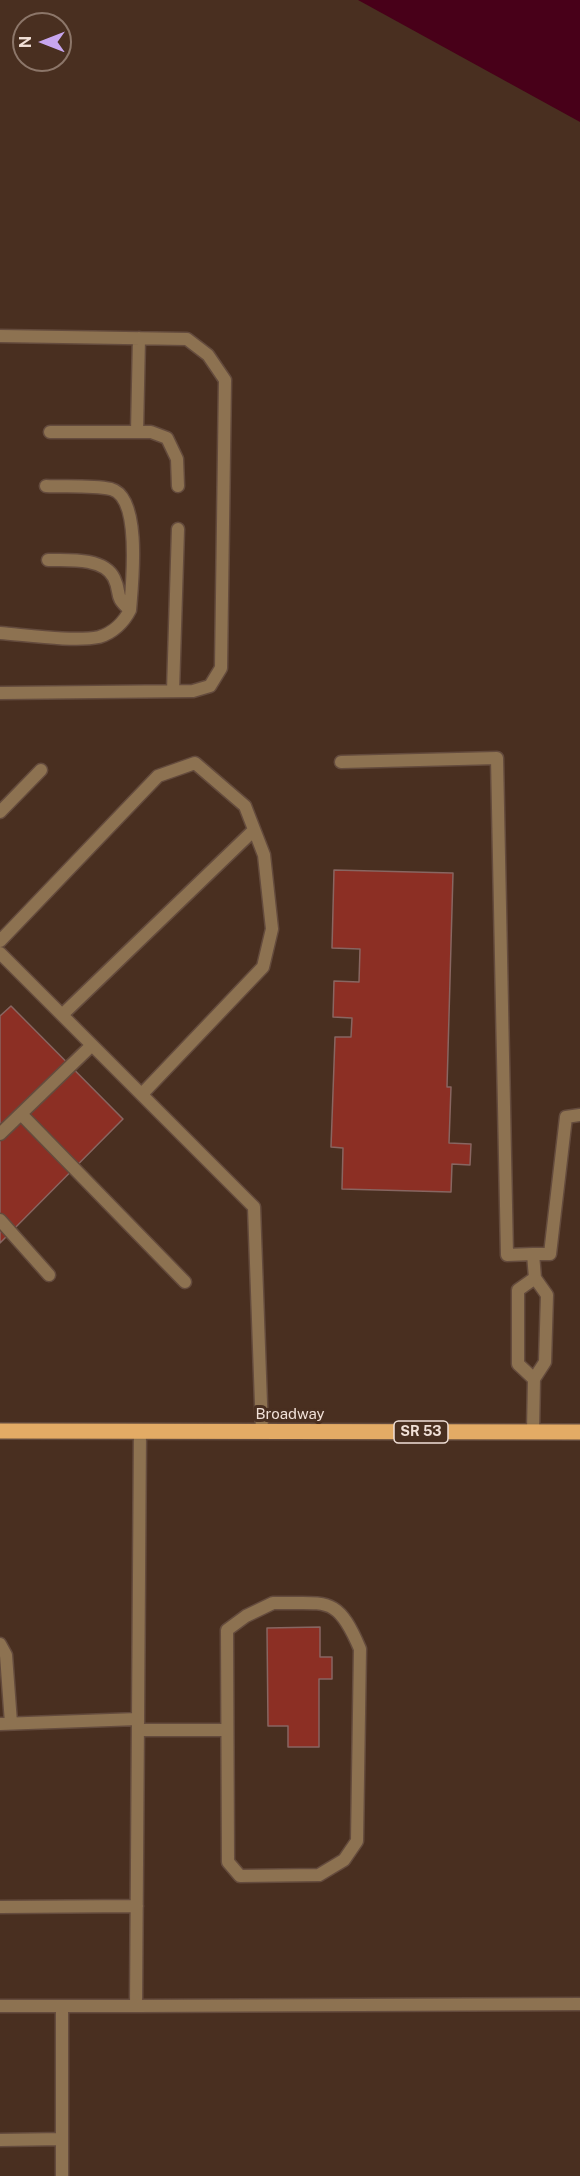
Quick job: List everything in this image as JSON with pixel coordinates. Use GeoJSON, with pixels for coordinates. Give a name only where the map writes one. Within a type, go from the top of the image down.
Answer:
{"type":"FeatureCollection","features":[{"type":"Feature","properties":{"kind":"main road","name":"Broadway"},"geometry":{"type":"LineString","coordinates":[[0,1431],[580,1432]]}},
{"type":"Feature","properties":{"kind":"lane"},"geometry":{"type":"LineString","coordinates":[[0,336],[187,339],[208,355],[225,380],[221,668],[210,686],[193,691],[0,693]]}},
{"type":"Feature","properties":{"kind":"lane"},"geometry":{"type":"LineString","coordinates":[[137,432],[139,338]]}},
{"type":"Feature","properties":{"kind":"lane"},"geometry":{"type":"LineString","coordinates":[[50,432],[151,432],[167,438],[177,459],[178,486]]}},
{"type":"Feature","properties":{"kind":"lane"},"geometry":{"type":"LineString","coordinates":[[0,633],[99,636],[115,629],[125,620],[130,610],[131,516],[123,499],[113,490],[46,486]]}},
{"type":"Feature","properties":{"kind":"lane"},"geometry":{"type":"LineString","coordinates":[[173,691],[178,529]]}},
{"type":"Feature","properties":{"kind":"lane"},"geometry":{"type":"LineString","coordinates":[[48,560],[82,560],[104,567],[114,576],[119,601],[130,610]]}},
{"type":"Feature","properties":{"kind":"lane"},"geometry":{"type":"LineString","coordinates":[[341,762],[497,758],[507,1255],[550,1254],[566,1117],[580,1115]]}},
{"type":"Feature","properties":{"kind":"lane"},"geometry":{"type":"LineString","coordinates":[[0,941],[158,776],[195,763],[244,806],[264,855],[272,929],[263,967],[142,1094]]}},
{"type":"Feature","properties":{"kind":"lane"},"geometry":{"type":"LineString","coordinates":[[0,812],[41,770]]}},
{"type":"Feature","properties":{"kind":"lane"},"geometry":{"type":"LineString","coordinates":[[62,1015],[254,830]]}},
{"type":"Feature","properties":{"kind":"lane"},"geometry":{"type":"LineString","coordinates":[[0,952],[254,1207],[262,1432]]}},
{"type":"Feature","properties":{"kind":"lane"},"geometry":{"type":"LineString","coordinates":[[0,1134],[92,1046]]}},
{"type":"Feature","properties":{"kind":"lane"},"geometry":{"type":"LineString","coordinates":[[21,1114],[185,1282]]}},
{"type":"Feature","properties":{"kind":"lane"},"geometry":{"type":"LineString","coordinates":[[0,1220],[49,1275]]}},
{"type":"Feature","properties":{"kind":"lane"},"geometry":{"type":"LineString","coordinates":[[533,1254],[535,1278],[547,1295],[545,1362],[534,1379],[533,1431]]}},
{"type":"Feature","properties":{"kind":"lane"},"geometry":{"type":"LineString","coordinates":[[534,1379],[518,1364],[518,1290],[535,1278]]}},
{"type":"Feature","properties":{"kind":"lane"},"geometry":{"type":"LineString","coordinates":[[136,2006],[140,1431]]}},
{"type":"Feature","properties":{"kind":"lane"},"geometry":{"type":"LineString","coordinates":[[273,1603],[330,1604],[348,1620],[360,1649],[357,1841],[344,1860],[319,1875],[240,1876],[228,1862],[227,1730],[227,1630],[246,1616],[273,1603]]}},
{"type":"Feature","properties":{"kind":"lane"},"geometry":{"type":"LineString","coordinates":[[0,1644],[6,1655],[5,1723],[138,1725],[227,1730]]}},
{"type":"Feature","properties":{"kind":"lane"},"geometry":{"type":"LineString","coordinates":[[0,1907],[137,1906]]}},
{"type":"Feature","properties":{"kind":"lane"},"geometry":{"type":"LineString","coordinates":[[0,2006],[580,2004]]}},
{"type":"Feature","properties":{"kind":"lane"},"geometry":{"type":"LineString","coordinates":[[62,2006],[62,2176]]}},
{"type":"Feature","properties":{"kind":"lane"},"geometry":{"type":"LineString","coordinates":[[0,2140],[62,2139]]}},
{"type":"Feature","properties":{"kind":"shaded area"},"geometry":{"type":"Polygon","coordinates":[[[358,0],[580,0],[580,122],[358,0]]]}},
{"type":"Feature","properties":{"kind":"building"},"geometry":{"type":"Polygon","coordinates":[[[334,870],[453,873],[447,1087],[451,1087],[449,1143],[471,1144],[470,1165],[452,1164],[451,1192],[342,1189],[343,1148],[331,1147],[335,1037],[351,1037],[352,1018],[333,1017],[334,981],[359,982],[360,949],[332,948],[334,870]]]}},
{"type":"Feature","properties":{"kind":"building"},"geometry":{"type":"Polygon","coordinates":[[[11,1006],[123,1119],[0,1243],[0,1016],[11,1006]]]}},
{"type":"Feature","properties":{"kind":"building"},"geometry":{"type":"Polygon","coordinates":[[[320,1627],[320,1657],[332,1657],[332,1679],[319,1679],[319,1747],[288,1747],[288,1726],[268,1726],[267,1628],[320,1627]]]}}]}
